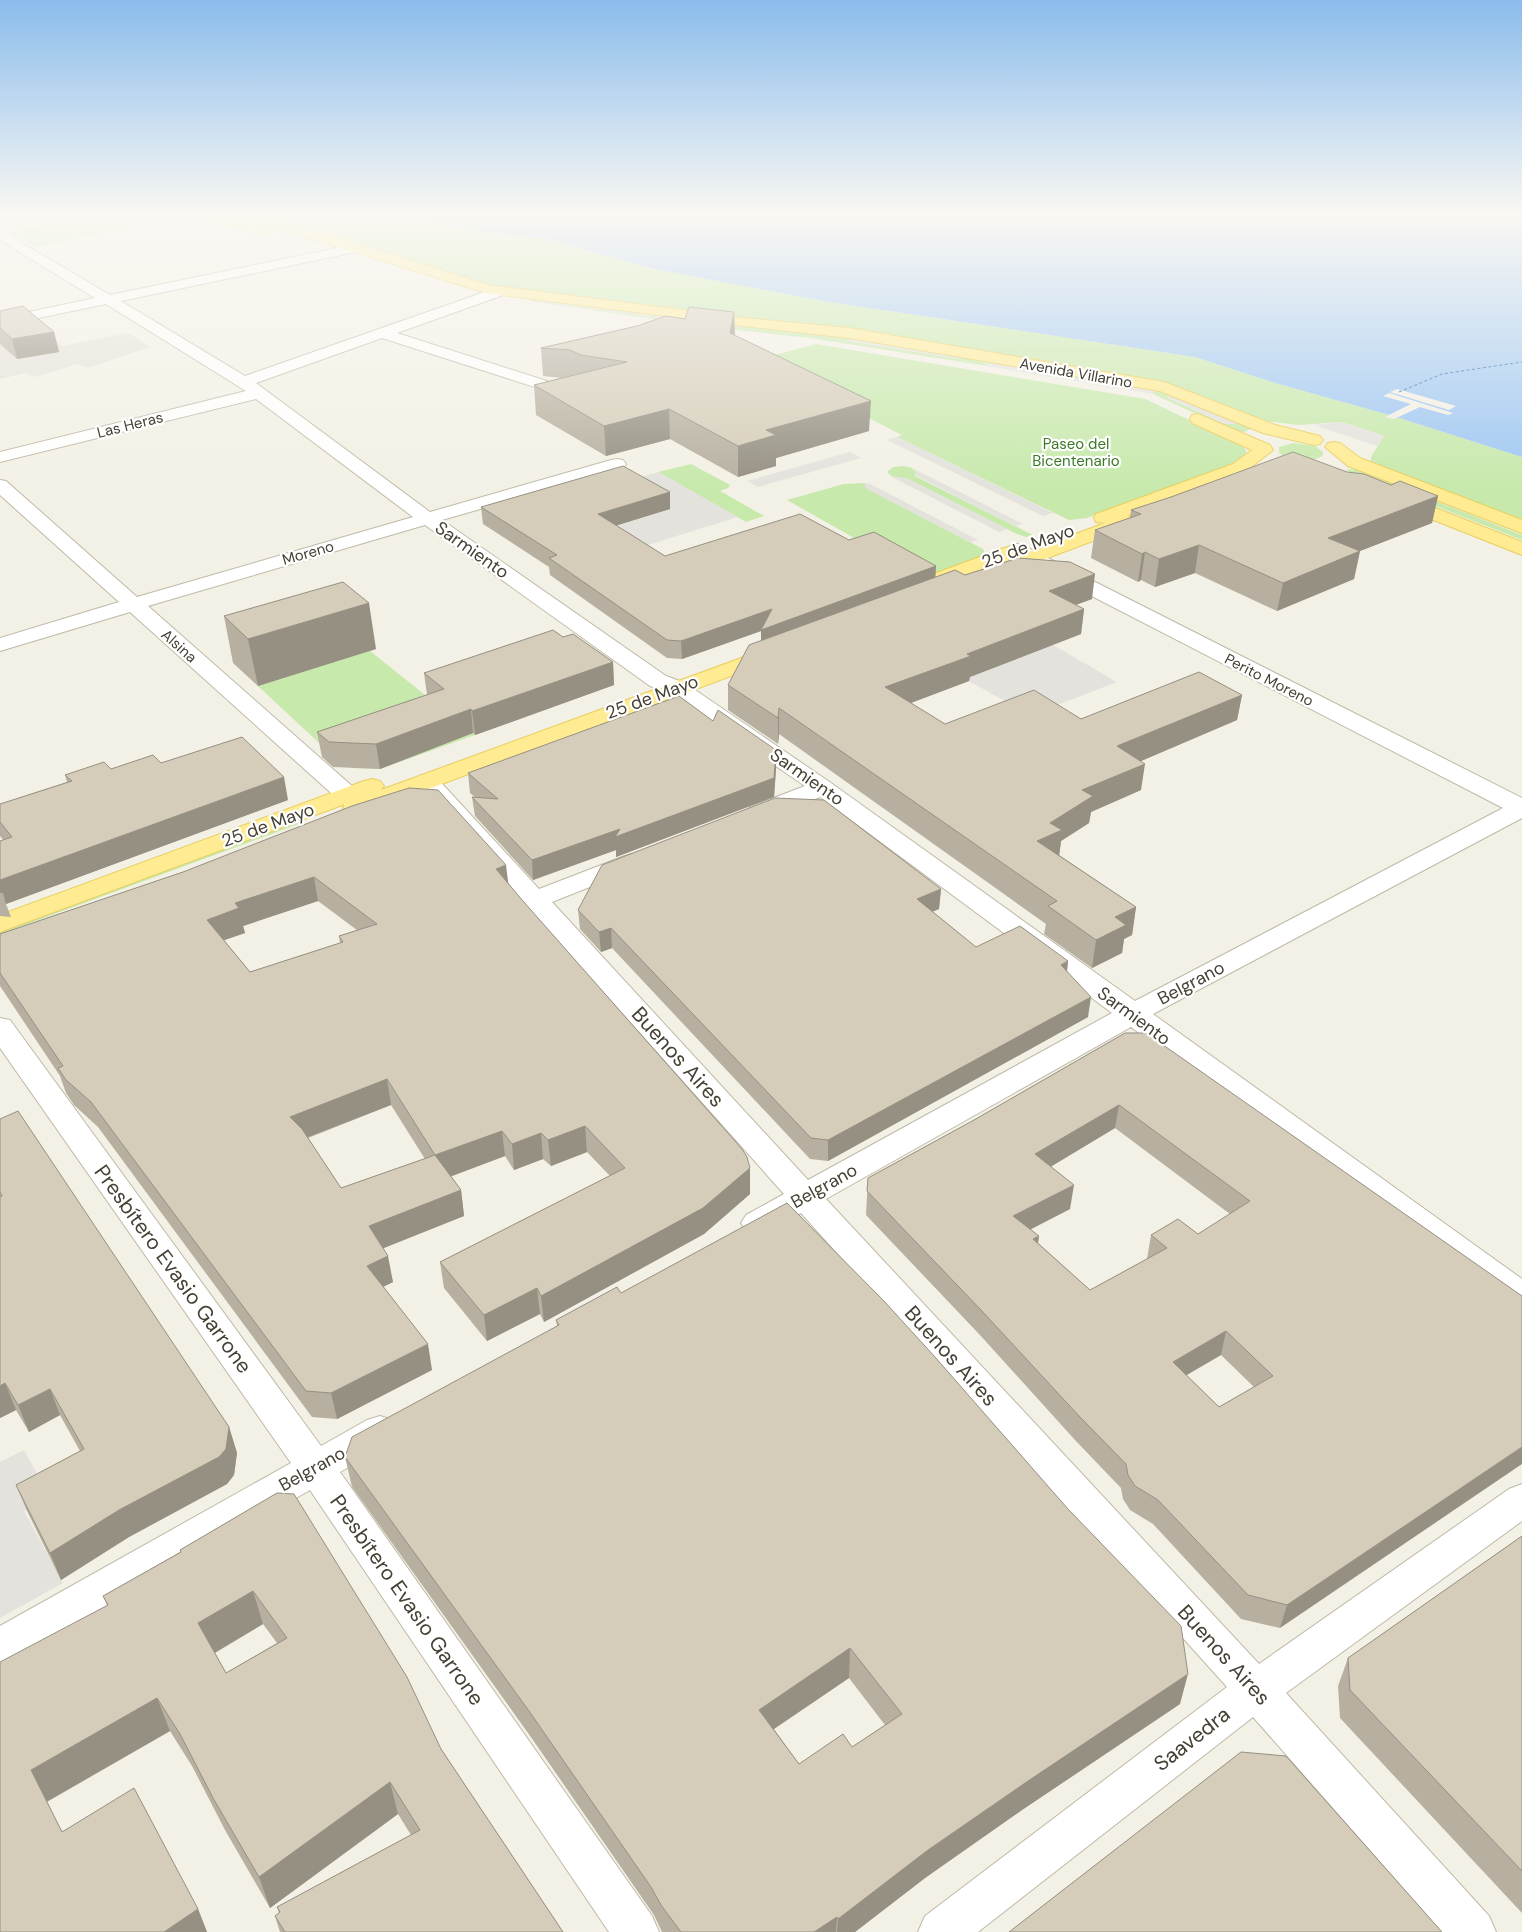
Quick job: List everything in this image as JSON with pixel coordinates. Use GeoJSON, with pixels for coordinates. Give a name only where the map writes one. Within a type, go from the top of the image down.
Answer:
{"type":"FeatureCollection","features":[{"type":"Feature","properties":{"kind":"main road","name":"Avenida Villarino"},"geometry":{"type":"LineString","coordinates":[[541,306],[818,342],[1145,396],[1162,402]]}},
{"type":"Feature","properties":{"kind":"main road","name":"Avenida Villarino"},"geometry":{"type":"LineString","coordinates":[[620,306],[849,333],[1164,388],[1269,429],[1314,440]]}},
{"type":"Feature","properties":{"kind":"main road"},"geometry":{"type":"LineString","coordinates":[[1188,414],[1264,449],[1266,454],[1280,462]]}},
{"type":"Feature","properties":{"kind":"main road","name":"25 de Mayo"},"geometry":{"type":"LineString","coordinates":[[1024,554],[1232,470],[1264,449],[1263,447],[1266,443],[1281,438],[1314,440],[1333,455],[1522,527]]}},
{"type":"Feature","properties":{"kind":"main road","name":"25 de Mayo"},"geometry":{"type":"LineString","coordinates":[[907,597],[1024,554],[1260,474]]}},
{"type":"Feature","properties":{"kind":"main road"},"geometry":{"type":"LineString","coordinates":[[1381,492],[1522,549]]}},
{"type":"Feature","properties":{"kind":"main road","name":"25 de Mayo"},"geometry":{"type":"LineString","coordinates":[[0,940],[354,801],[788,640]]}},
{"type":"Feature","properties":{"kind":"main road","name":"25 de Mayo"},"geometry":{"type":"LineString","coordinates":[[0,924],[354,801],[427,781],[668,684]]}},
{"type":"Feature","properties":{"kind":"street"},"geometry":{"type":"LineString","coordinates":[[0,322],[75,306]]}},
{"type":"Feature","properties":{"kind":"street","name":"Sarmiento"},"geometry":{"type":"LineString","coordinates":[[121,306],[244,382],[428,519],[823,788],[1522,1297]]}},
{"type":"Feature","properties":{"kind":"street"},"geometry":{"type":"LineString","coordinates":[[244,382],[459,306]]}},
{"type":"Feature","properties":{"kind":"street"},"geometry":{"type":"LineString","coordinates":[[382,333],[559,390]]}},
{"type":"Feature","properties":{"kind":"street","name":"Las Heras"},"geometry":{"type":"LineString","coordinates":[[0,457],[259,393]]}},
{"type":"Feature","properties":{"kind":"street","name":"Moreno"},"geometry":{"type":"LineString","coordinates":[[0,645],[617,464]]}},
{"type":"Feature","properties":{"kind":"street","name":"Alsina"},"geometry":{"type":"LineString","coordinates":[[0,485],[354,801]]}},
{"type":"Feature","properties":{"kind":"street","name":"Perito Moreno"},"geometry":{"type":"LineString","coordinates":[[1024,554],[1522,808]]}},
{"type":"Feature","properties":{"kind":"street","name":"Buenos Aires"},"geometry":{"type":"LineString","coordinates":[[427,781],[1256,1690],[1474,1932]]}},
{"type":"Feature","properties":{"kind":"street"},"geometry":{"type":"LineString","coordinates":[[740,820],[823,788]]}},
{"type":"Feature","properties":{"kind":"street","name":"Belgrano"},"geometry":{"type":"LineString","coordinates":[[735,1235],[1132,1014],[1522,808]]}},
{"type":"Feature","properties":{"kind":"street"},"geometry":{"type":"LineString","coordinates":[[536,899],[656,852]]}},
{"type":"Feature","properties":{"kind":"street","name":"Presbítero Evasio Garrone"},"geometry":{"type":"LineString","coordinates":[[0,1027],[315,1467],[636,1932]]}},
{"type":"Feature","properties":{"kind":"street","name":"Belgrano"},"geometry":{"type":"LineString","coordinates":[[0,1647],[411,1414]]}},
{"type":"Feature","properties":{"kind":"street","name":"Saavedra"},"geometry":{"type":"LineString","coordinates":[[941,1932],[1256,1690],[1522,1500]]}},
{"type":"Feature","properties":{"kind":"shaded area"},"geometry":{"type":"Polygon","coordinates":[[[569,306],[599,306],[749,325],[734,328],[569,306]]]}},
{"type":"Feature","properties":{"kind":"shaded area"},"geometry":{"type":"Polygon","coordinates":[[[36,324],[62,346],[129,333],[150,347],[88,368],[77,364],[35,377],[26,373],[0,379],[0,332],[36,324]]]}},
{"type":"Feature","properties":{"kind":"shaded area"},"geometry":{"type":"Polygon","coordinates":[[[847,335],[956,354],[958,359],[849,341],[847,335]]]}},
{"type":"Feature","properties":{"kind":"shaded area"},"geometry":{"type":"Polygon","coordinates":[[[984,361],[1154,391],[1153,394],[987,366],[984,361]]]}},
{"type":"Feature","properties":{"kind":"shaded area"},"geometry":{"type":"Polygon","coordinates":[[[1168,392],[1248,424],[1225,424],[1168,398],[1168,392]]]}},
{"type":"Feature","properties":{"kind":"shaded area"},"geometry":{"type":"Polygon","coordinates":[[[1342,422],[1384,436],[1377,446],[1314,425],[1342,422]]]}},
{"type":"Feature","properties":{"kind":"shaded area"},"geometry":{"type":"Polygon","coordinates":[[[897,437],[1053,513],[1043,516],[887,440],[897,437]]]}},
{"type":"Feature","properties":{"kind":"shaded area"},"geometry":{"type":"Polygon","coordinates":[[[850,452],[861,458],[758,487],[747,481],[850,452]]]}},
{"type":"Feature","properties":{"kind":"shaded area"},"geometry":{"type":"Polygon","coordinates":[[[912,468],[1023,524],[1016,526],[915,475],[916,472],[912,468]]]}},
{"type":"Feature","properties":{"kind":"shaded area"},"geometry":{"type":"Polygon","coordinates":[[[658,472],[738,517],[583,565],[553,545],[670,509],[624,482],[658,472]]]}},
{"type":"Feature","properties":{"kind":"shaded area"},"geometry":{"type":"Polygon","coordinates":[[[890,476],[906,478],[1007,529],[999,532],[890,476]]]}},
{"type":"Feature","properties":{"kind":"shaded area"},"geometry":{"type":"Polygon","coordinates":[[[865,483],[978,540],[970,542],[865,488],[865,483]]]}},
{"type":"Feature","properties":{"kind":"shaded area"},"geometry":{"type":"Polygon","coordinates":[[[1053,645],[1117,682],[1031,715],[965,679],[1053,645]]]}},
{"type":"Feature","properties":{"kind":"shaded area"},"geometry":{"type":"Polygon","coordinates":[[[24,1450],[50,1497],[24,1511],[63,1583],[0,1618],[0,1462],[24,1450]]]}},
{"type":"Feature","properties":{"kind":"green space"},"geometry":{"type":"Polygon","coordinates":[[[566,306],[712,325],[703,326],[566,306]]]}},
{"type":"Feature","properties":{"kind":"green space"},"geometry":{"type":"Polygon","coordinates":[[[649,306],[857,306],[1195,357],[1522,457],[1522,520],[1371,461],[1371,457],[1384,436],[1342,422],[1299,425],[1267,421],[1177,387],[756,320],[649,306]]]}},
{"type":"Feature","properties":{"kind":"green space"},"geometry":{"type":"Polygon","coordinates":[[[749,325],[847,335],[849,341],[957,358],[956,354],[1168,392],[1168,398],[1225,424],[1248,424],[1253,428],[1244,432],[1231,430],[1153,394],[1154,391],[984,362],[987,366],[810,338],[716,328],[749,325]]]}},
{"type":"Feature","properties":{"kind":"green space","name":"Paseo del Bicentenario"},"geometry":{"type":"Polygon","coordinates":[[[816,344],[1145,399],[1238,443],[1246,450],[1245,458],[1232,466],[1087,518],[1069,520],[897,437],[902,435],[755,360],[816,344]]]}},
{"type":"Feature","properties":{"kind":"green space"},"geometry":{"type":"Polygon","coordinates":[[[1294,443],[1315,446],[1323,452],[1323,455],[1319,458],[1301,460],[1289,458],[1279,453],[1279,447],[1294,443]]]}},
{"type":"Feature","properties":{"kind":"green space"},"geometry":{"type":"Polygon","coordinates":[[[691,464],[730,485],[728,488],[720,491],[764,516],[746,522],[658,472],[691,464]]]}},
{"type":"Feature","properties":{"kind":"green space"},"geometry":{"type":"Polygon","coordinates":[[[903,466],[912,468],[916,472],[915,476],[1033,535],[1026,537],[1017,534],[906,478],[893,477],[887,472],[893,467],[903,466]]]}},
{"type":"Feature","properties":{"kind":"green space"},"geometry":{"type":"Polygon","coordinates":[[[1347,469],[1356,470],[1522,535],[1522,540],[1349,472],[1347,469]]]}},
{"type":"Feature","properties":{"kind":"green space"},"geometry":{"type":"Polygon","coordinates":[[[865,483],[866,488],[983,549],[986,555],[923,577],[787,500],[844,484],[865,483]]]}},
{"type":"Feature","properties":{"kind":"green space"},"geometry":{"type":"Polygon","coordinates":[[[370,651],[475,735],[380,769],[350,768],[317,741],[258,686],[370,651]]]}},
{"type":"Feature","properties":{"kind":"green space"},"geometry":{"type":"Polygon","coordinates":[[[303,819],[304,822],[0,934],[0,930],[303,819]]]}},
{"type":"Feature","properties":{"kind":"water"},"geometry":{"type":"Polygon","coordinates":[[[857,306],[1522,306],[1522,457],[1393,416],[1275,383],[1195,357],[857,306]]]}},
{"type":"Feature","properties":{"kind":"pier"},"geometry":{"type":"Polygon","coordinates":[[[1397,389],[1456,406],[1449,410],[1390,392],[1397,389]]]}},
{"type":"Feature","properties":{"kind":"pier"},"geometry":{"type":"Polygon","coordinates":[[[1389,393],[1453,413],[1448,415],[1420,407],[1394,419],[1385,417],[1411,404],[1383,396],[1389,393]]]}},
{"type":"Feature","properties":{"kind":"building"},"geometry":{"type":"Polygon","coordinates":[[[23,306],[54,332],[12,339],[0,328],[0,311],[23,306]]]}},
{"type":"Feature","properties":{"kind":"building"},"geometry":{"type":"Polygon","coordinates":[[[689,307],[734,312],[730,333],[871,401],[766,430],[776,435],[738,446],[669,409],[604,426],[534,385],[627,362],[581,355],[570,350],[541,348],[637,326],[666,316],[685,319],[689,307]]]}},
{"type":"Feature","properties":{"kind":"building"},"geometry":{"type":"Polygon","coordinates":[[[1293,452],[1347,472],[1364,474],[1391,485],[1400,481],[1438,496],[1328,538],[1360,551],[1283,583],[1199,545],[1159,559],[1145,552],[1142,554],[1095,530],[1141,514],[1131,510],[1293,452]]]}},
{"type":"Feature","properties":{"kind":"building"},"geometry":{"type":"Polygon","coordinates":[[[623,466],[670,492],[598,514],[665,556],[800,514],[849,540],[874,532],[936,566],[761,630],[772,609],[681,641],[667,640],[549,558],[557,555],[481,507],[623,466]]]}},
{"type":"Feature","properties":{"kind":"building"},"geometry":{"type":"Polygon","coordinates":[[[1018,558],[1070,562],[1095,574],[1049,591],[1084,609],[967,654],[971,656],[885,687],[945,724],[1034,690],[1081,719],[1199,672],[1242,695],[1117,746],[1145,764],[1082,790],[1093,796],[1050,823],[1062,830],[1037,841],[1136,907],[1115,917],[1126,925],[1096,940],[1048,906],[1057,901],[779,708],[778,718],[728,685],[749,645],[955,570],[965,575],[1018,558]]]}},
{"type":"Feature","properties":{"kind":"building"},"geometry":{"type":"Polygon","coordinates":[[[343,582],[369,603],[248,639],[224,616],[343,582]]]}},
{"type":"Feature","properties":{"kind":"building"},"geometry":{"type":"Polygon","coordinates":[[[553,630],[563,637],[573,634],[613,662],[472,711],[471,709],[376,744],[329,742],[317,732],[444,689],[424,673],[553,630]]]}},
{"type":"Feature","properties":{"kind":"building"},"geometry":{"type":"Polygon","coordinates":[[[679,696],[713,721],[718,710],[776,750],[774,778],[615,837],[620,829],[532,860],[472,797],[498,799],[468,773],[679,696]]]}},
{"type":"Feature","properties":{"kind":"building"},"geometry":{"type":"Polygon","coordinates":[[[242,737],[284,777],[0,880],[0,841],[12,837],[0,822],[0,804],[72,781],[65,775],[104,762],[111,769],[153,755],[161,763],[242,737]]]}},
{"type":"Feature","properties":{"kind":"building"},"geometry":{"type":"Polygon","coordinates":[[[409,788],[438,790],[506,865],[496,869],[523,901],[742,1149],[747,1157],[750,1168],[703,1208],[541,1296],[537,1288],[484,1315],[440,1262],[625,1168],[585,1126],[548,1140],[541,1133],[512,1144],[502,1131],[435,1155],[461,1190],[369,1226],[388,1256],[367,1266],[428,1344],[331,1393],[306,1391],[91,1102],[66,1080],[58,1068],[63,1066],[0,973],[0,934],[183,872],[352,806],[409,788]],[[314,877],[235,903],[239,908],[207,920],[250,972],[343,942],[339,936],[377,924],[314,877]],[[387,1079],[290,1117],[302,1129],[341,1188],[435,1155],[387,1079]]]}},
{"type":"Feature","properties":{"kind":"building"},"geometry":{"type":"Polygon","coordinates":[[[775,798],[824,800],[941,889],[917,899],[976,947],[1020,926],[1068,961],[1061,965],[1091,997],[828,1140],[811,1138],[611,928],[599,932],[578,910],[602,865],[775,798]]]}},
{"type":"Feature","properties":{"kind":"building"},"geometry":{"type":"Polygon","coordinates":[[[1125,1033],[1146,1033],[1522,1296],[1522,1447],[1287,1605],[1248,1595],[1158,1500],[1135,1486],[1128,1475],[1126,1464],[867,1191],[868,1178],[974,1120],[1125,1033]],[[1119,1105],[1035,1154],[1074,1185],[1013,1216],[1039,1236],[1033,1239],[1090,1290],[1167,1248],[1151,1235],[1178,1219],[1198,1234],[1250,1201],[1119,1105]],[[1226,1331],[1173,1362],[1219,1407],[1273,1376],[1226,1331]]]}},
{"type":"Feature","properties":{"kind":"building"},"geometry":{"type":"Polygon","coordinates":[[[18,1111],[229,1427],[226,1449],[219,1457],[119,1510],[50,1553],[16,1485],[84,1449],[50,1389],[18,1405],[5,1383],[0,1386],[0,1197],[2,1196],[0,1192],[0,1119],[18,1111]]]}},
{"type":"Feature","properties":{"kind":"building"},"geometry":{"type":"Polygon","coordinates":[[[787,1203],[883,1300],[1068,1509],[1181,1626],[1188,1674],[928,1850],[838,1919],[837,1917],[814,1932],[681,1932],[529,1711],[345,1457],[352,1437],[559,1325],[556,1320],[617,1287],[621,1293],[787,1203]],[[850,1648],[759,1710],[799,1764],[843,1734],[852,1747],[902,1714],[850,1648]]]}},
{"type":"Feature","properties":{"kind":"building"},"geometry":{"type":"Polygon","coordinates":[[[277,1493],[294,1494],[407,1677],[441,1749],[563,1932],[285,1932],[275,1916],[280,1912],[277,1907],[420,1830],[390,1782],[259,1877],[213,1798],[180,1734],[157,1698],[31,1770],[62,1832],[134,1788],[198,1909],[164,1932],[0,1932],[0,1662],[108,1605],[103,1596],[181,1552],[180,1550],[277,1493]],[[253,1591],[198,1623],[226,1673],[287,1638],[253,1591]]]}},
{"type":"Feature","properties":{"kind":"building"},"geometry":{"type":"Polygon","coordinates":[[[1522,1536],[1522,1871],[1350,1690],[1348,1658],[1522,1536]]]}},
{"type":"Feature","properties":{"kind":"building"},"geometry":{"type":"Polygon","coordinates":[[[1241,1752],[1286,1756],[1442,1932],[1009,1932],[1241,1752]]]}},
{"type":"Feature","properties":{"kind":"ferry route"},"geometry":{"type":"LineString","coordinates":[[1399,392],[1442,374],[1522,362]]}}]}
